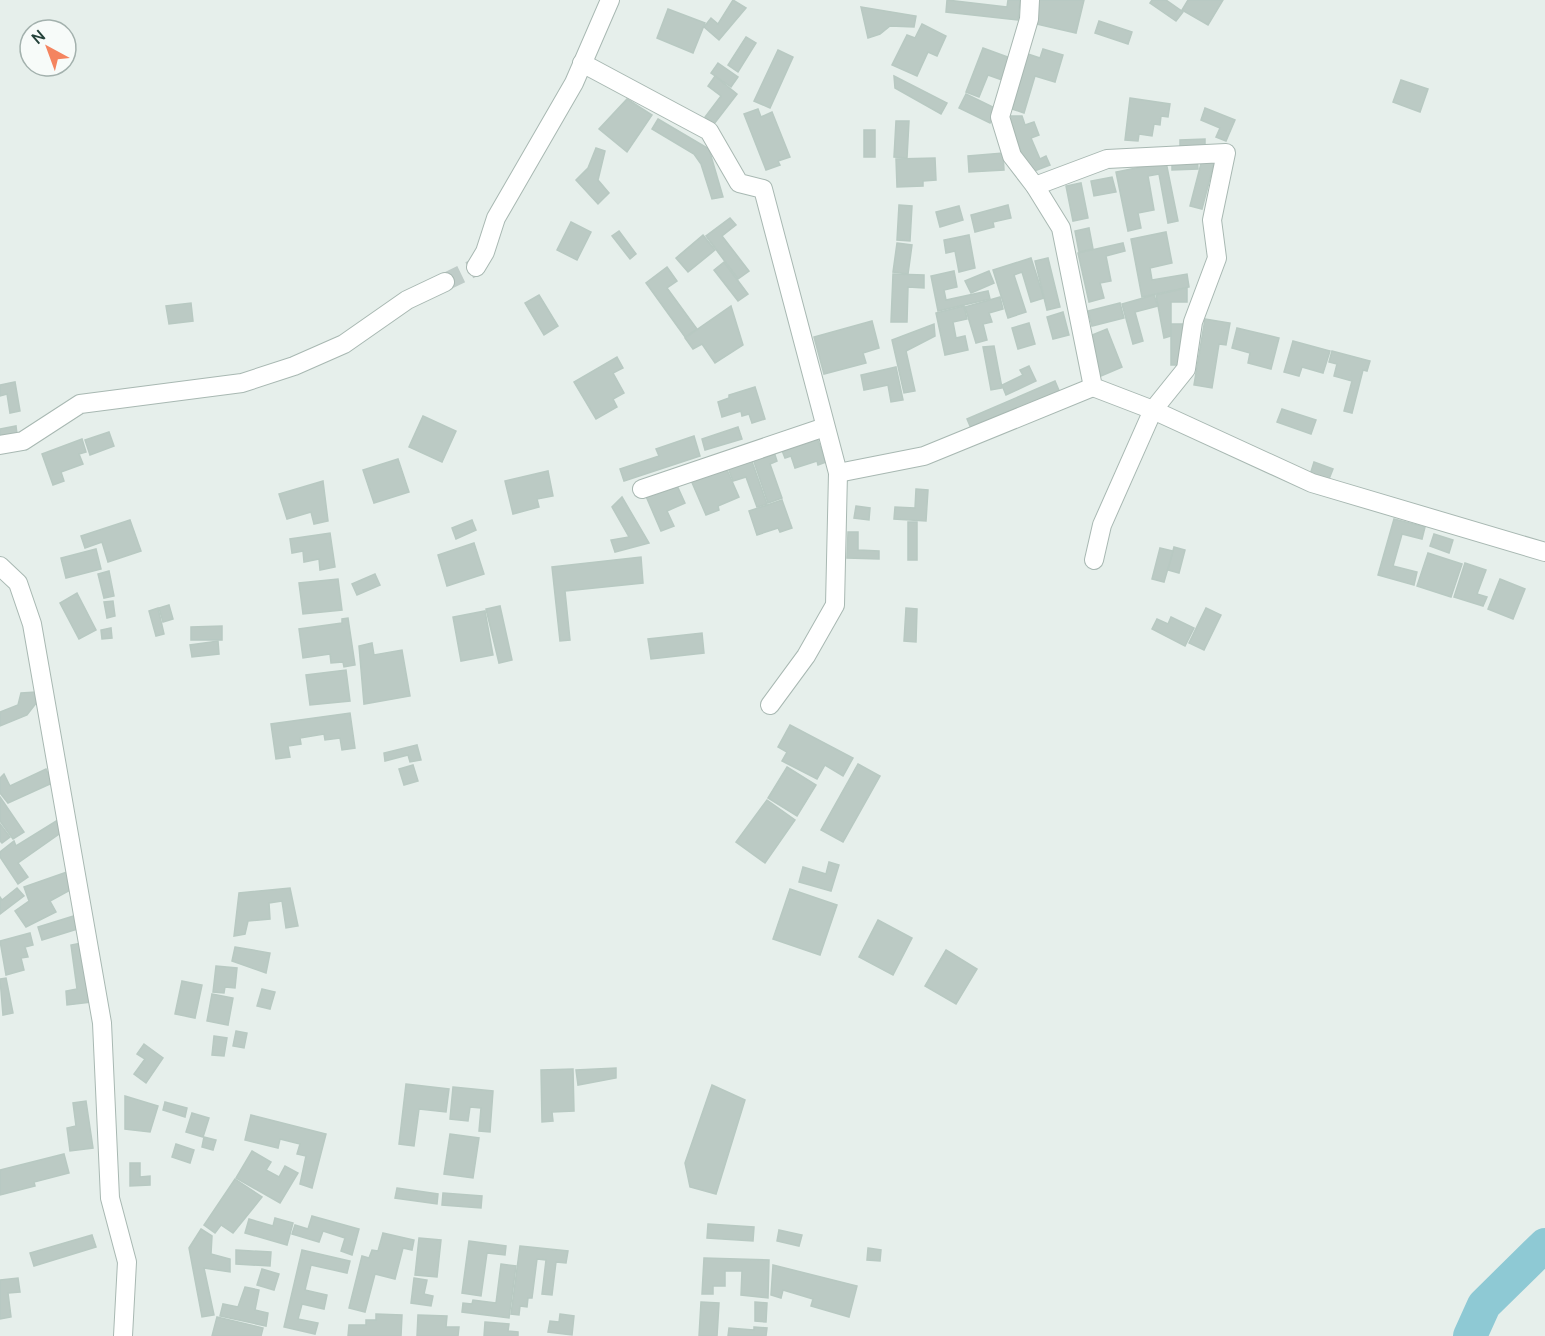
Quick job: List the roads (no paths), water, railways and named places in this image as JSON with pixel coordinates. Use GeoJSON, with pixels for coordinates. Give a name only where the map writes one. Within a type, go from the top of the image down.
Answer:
{"type":"FeatureCollection","features":[{"type":"Feature","properties":{"kind":"street"},"geometry":{"type":"LineString","coordinates":[[476,267],[485,252],[496,218],[574,83],[610,0]]}},
{"type":"Feature","properties":{"kind":"street"},"geometry":{"type":"LineString","coordinates":[[1030,0],[1029,19],[1000,117],[1012,156],[1035,186],[1061,228],[1093,387]]}},
{"type":"Feature","properties":{"kind":"street"},"geometry":{"type":"LineString","coordinates":[[582,63],[709,131],[739,183],[763,189],[838,473],[835,605],[806,656],[770,705]]}},
{"type":"Feature","properties":{"kind":"street"},"geometry":{"type":"LineString","coordinates":[[1035,186],[1107,159],[1226,153],[1212,220],[1217,258],[1192,322],[1186,369],[1153,410],[1102,525],[1094,560]]}},
{"type":"Feature","properties":{"kind":"street"},"geometry":{"type":"LineString","coordinates":[[0,445],[22,441],[80,404],[242,383],[294,366],[344,344],[407,300],[445,282]]}},
{"type":"Feature","properties":{"kind":"street"},"geometry":{"type":"LineString","coordinates":[[838,473],[924,456],[1093,387],[1153,410],[1311,483],[1545,552]]}},
{"type":"Feature","properties":{"kind":"street"},"geometry":{"type":"LineString","coordinates":[[642,489],[825,427]]}},
{"type":"Feature","properties":{"kind":"street"},"geometry":{"type":"LineString","coordinates":[[0,566],[18,583],[32,624],[102,1023],[110,1198],[127,1262],[123,1336]]}},
{"type":"Feature","properties":{"kind":"waterway"},"geometry":{"type":"LineString","coordinates":[[1470,1336],[1484,1305],[1545,1245]]}},
{"type":"Feature","properties":{"kind":"tunnel"},"geometry":{"type":"LineString","coordinates":[[445,282],[476,267]]}}]}
